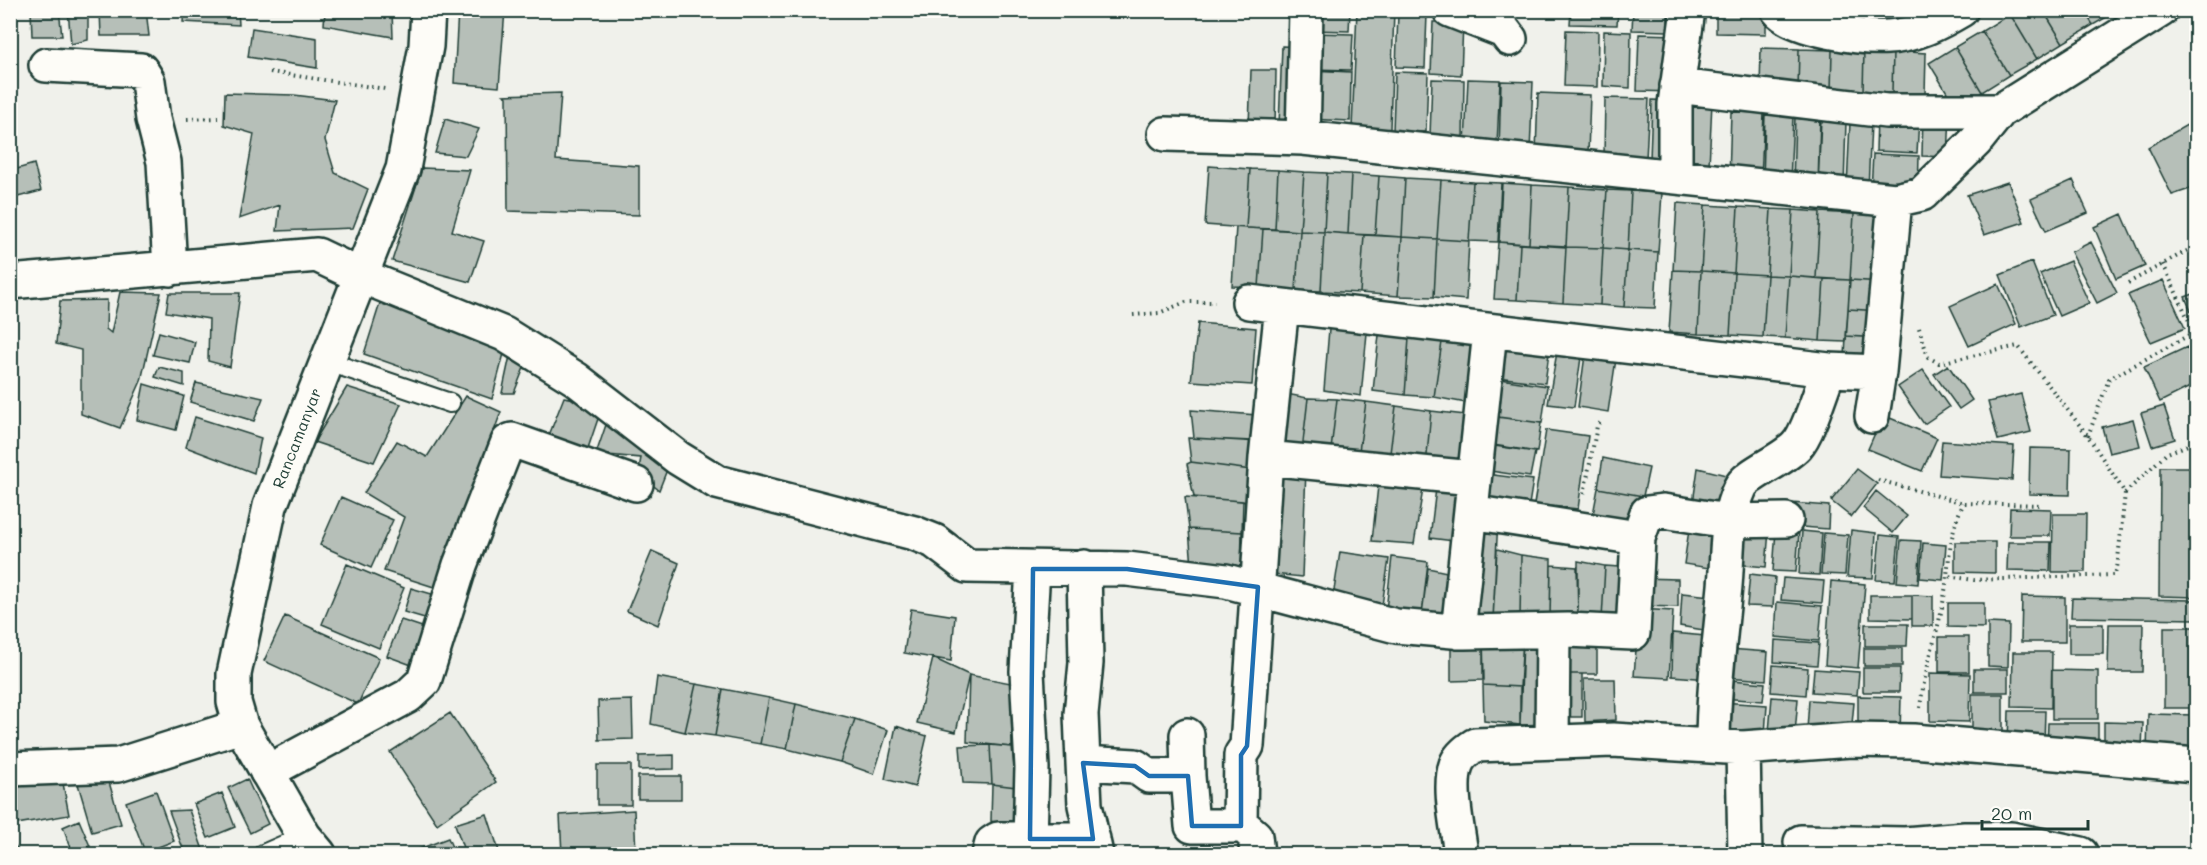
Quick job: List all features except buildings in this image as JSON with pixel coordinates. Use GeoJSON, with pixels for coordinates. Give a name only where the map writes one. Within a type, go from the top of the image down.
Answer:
{"type":"FeatureCollection","features":[{"type":"Feature","properties":{"kind":"street","name":"Rancamanyar"},"geometry":{"type":"LineString","coordinates":[[311,845],[241,726],[234,702],[234,674],[270,506],[359,275],[403,169],[426,46],[428,10]]}},
{"type":"Feature","properties":{"kind":"street"},"geometry":{"type":"LineString","coordinates":[[1303,138],[1306,10]]}},
{"type":"Feature","properties":{"kind":"street"},"geometry":{"type":"LineString","coordinates":[[1449,10],[1504,31],[1510,39]]}},
{"type":"Feature","properties":{"kind":"street"},"geometry":{"type":"LineString","coordinates":[[1675,176],[1677,86],[1688,10]]}},
{"type":"Feature","properties":{"kind":"street"},"geometry":{"type":"LineString","coordinates":[[1778,10],[1787,20],[1826,31],[1888,37],[1936,26],[1961,10]]}},
{"type":"Feature","properties":{"kind":"street"},"geometry":{"type":"LineString","coordinates":[[1165,134],[1303,138],[1895,201],[1922,194],[1976,141],[2000,111],[2161,10]]}},
{"type":"Feature","properties":{"kind":"street"},"geometry":{"type":"LineString","coordinates":[[46,65],[132,68],[141,70],[148,81],[153,120],[164,162],[170,269]]}},
{"type":"Feature","properties":{"kind":"street"},"geometry":{"type":"LineString","coordinates":[[1677,86],[1886,111],[2000,111]]}},
{"type":"Feature","properties":{"kind":"street"},"geometry":{"type":"LineString","coordinates":[[1872,416],[1879,372],[1895,201]]}},
{"type":"Feature","properties":{"kind":"street"},"geometry":{"type":"LineString","coordinates":[[10,282],[317,255],[359,275],[504,334],[576,379],[678,458],[717,482],[914,533],[934,540],[967,566],[1138,570],[1258,587],[1396,626],[1458,632],[1633,633],[1638,538],[1644,516],[1653,510],[1728,521],[1786,520]]}},
{"type":"Feature","properties":{"kind":"street"},"geometry":{"type":"LineString","coordinates":[[1249,302],[1829,370],[1879,372]]}},
{"type":"Feature","properties":{"kind":"street"},"geometry":{"type":"LineString","coordinates":[[1241,826],[1241,755],[1247,746],[1266,458],[1282,306]]}},
{"type":"Feature","properties":{"kind":"street"},"geometry":{"type":"LineString","coordinates":[[1458,632],[1490,331]]}},
{"type":"Feature","properties":{"kind":"street"},"geometry":{"type":"LineString","coordinates":[[1745,855],[1728,747],[1712,716],[1718,678],[1728,521],[1741,486],[1750,477],[1790,452],[1800,442],[1829,370]]}},
{"type":"Feature","properties":{"kind":"street"},"geometry":{"type":"LineString","coordinates":[[267,772],[408,696],[424,681],[460,565],[508,442],[512,440],[636,484]]}},
{"type":"Feature","properties":{"kind":"street"},"geometry":{"type":"LineString","coordinates":[[1266,458],[1473,478]]}},
{"type":"Feature","properties":{"kind":"street"},"geometry":{"type":"LineString","coordinates":[[1471,512],[1638,538]]}},
{"type":"Feature","properties":{"kind":"street"},"geometry":{"type":"LineString","coordinates":[[989,855],[992,843],[998,839],[1030,838],[1094,847],[1085,805],[1081,714],[1086,663],[1084,567]]}},
{"type":"Feature","properties":{"kind":"street"},"geometry":{"type":"LineString","coordinates":[[1030,838],[1032,768],[1027,671],[1033,569]]}},
{"type":"Feature","properties":{"kind":"street"},"geometry":{"type":"LineString","coordinates":[[1552,741],[1554,631]]}},
{"type":"Feature","properties":{"kind":"street"},"geometry":{"type":"LineString","coordinates":[[10,769],[118,765],[241,726]]}},
{"type":"Feature","properties":{"kind":"street"},"geometry":{"type":"LineString","coordinates":[[1187,735],[1192,826],[1241,826],[1255,836],[1257,855]]}},
{"type":"Feature","properties":{"kind":"street"},"geometry":{"type":"LineString","coordinates":[[1461,855],[1454,784],[1455,766],[1462,755],[1475,744],[1613,740],[1728,747],[1851,740],[1913,741],[2196,765]]}},
{"type":"Feature","properties":{"kind":"street"},"geometry":{"type":"LineString","coordinates":[[1083,763],[1135,766],[1149,776],[1188,776]]}},
{"type":"Feature","properties":{"kind":"street"},"geometry":{"type":"LineString","coordinates":[[1801,842],[1905,844],[1965,838],[2011,839],[2081,855]]}},
{"type":"Feature","properties":{"kind":"lane"},"geometry":{"type":"LineString","coordinates":[[326,361],[450,403]]}},
{"type":"Feature","properties":{"kind":"lane"},"geometry":{"type":"LineString","coordinates":[[263,855],[311,845]]}},
{"type":"Feature","properties":{"kind":"path"},"geometry":{"type":"LineString","coordinates":[[270,72],[416,93]]}},
{"type":"Feature","properties":{"kind":"path"},"geometry":{"type":"LineString","coordinates":[[2128,283],[2196,246]]}},
{"type":"Feature","properties":{"kind":"path"},"geometry":{"type":"LineString","coordinates":[[2088,436],[2109,379],[2195,334],[2163,264]]}},
{"type":"Feature","properties":{"kind":"path"},"geometry":{"type":"LineString","coordinates":[[1133,315],[1159,314],[1186,302]]}},
{"type":"Feature","properties":{"kind":"path"},"geometry":{"type":"LineString","coordinates":[[1918,324],[1928,357],[1939,363],[2018,346],[2088,436],[2125,493],[2114,575],[1974,580],[1948,576]]}},
{"type":"Feature","properties":{"kind":"path"},"geometry":{"type":"LineString","coordinates":[[1577,527],[1597,426],[1601,420]]}},
{"type":"Feature","properties":{"kind":"path"},"geometry":{"type":"LineString","coordinates":[[2125,493],[2167,453],[2196,442]]}},
{"type":"Feature","properties":{"kind":"path"},"geometry":{"type":"LineString","coordinates":[[1878,480],[1964,503],[2042,505]]}},
{"type":"Feature","properties":{"kind":"path"},"geometry":{"type":"LineString","coordinates":[[1913,741],[1948,576],[1949,552],[1955,519],[1964,503]]}},
{"type":"Feature","properties":{"kind":"highlighted area"},"geometry":{"type":"Polygon","coordinates":[[[1033,569],[1127,569],[1258,587],[1247,746],[1241,755],[1241,826],[1192,826],[1188,776],[1149,776],[1135,766],[1083,763],[1093,839],[1030,839],[1033,569]]]}}]}
